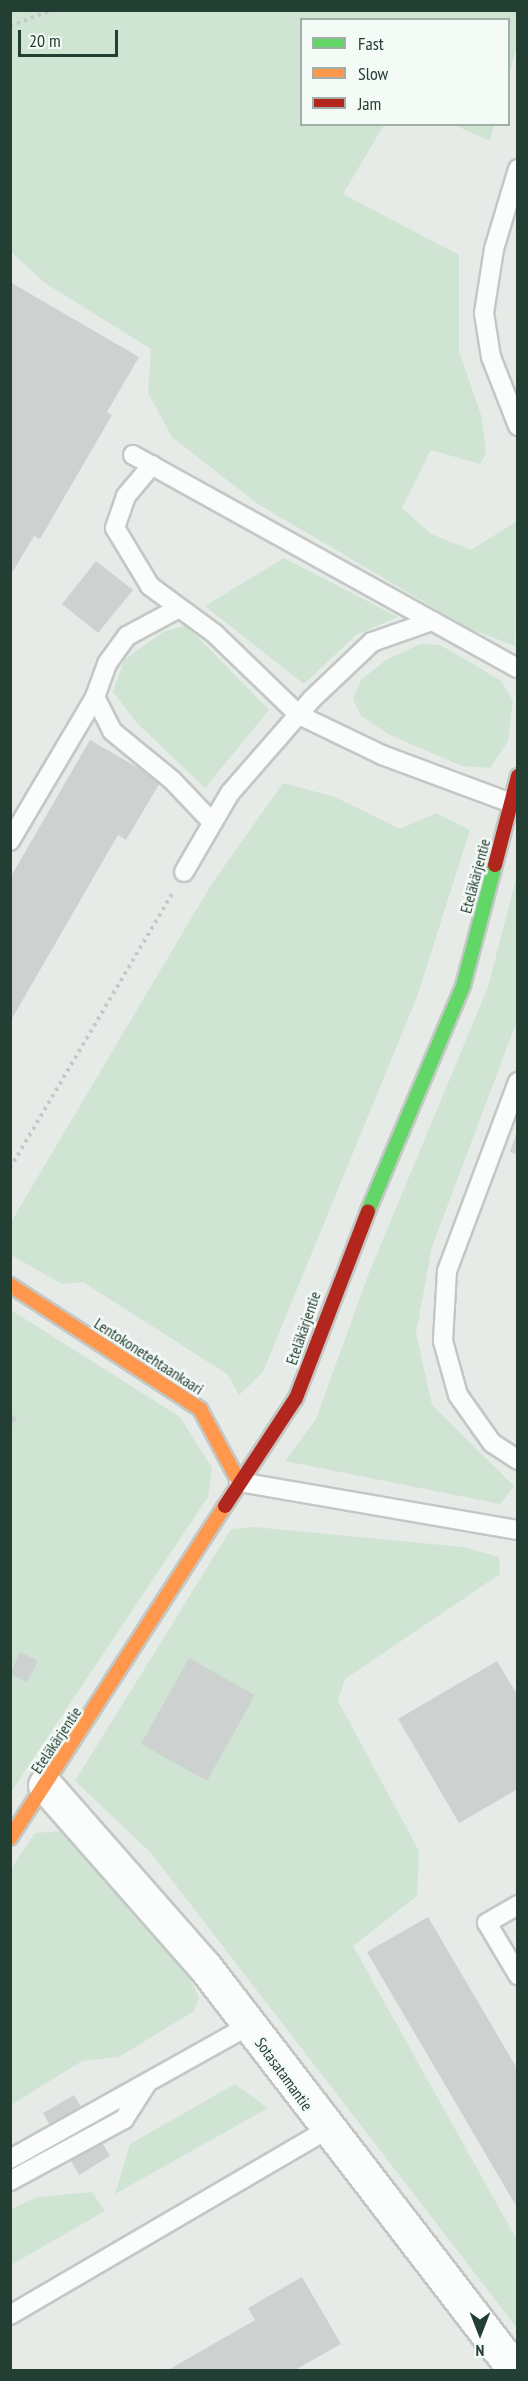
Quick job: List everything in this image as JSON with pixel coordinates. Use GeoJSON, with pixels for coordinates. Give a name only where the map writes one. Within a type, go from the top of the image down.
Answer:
{"type":"FeatureCollection","features":[{"type":"Feature","properties":{"kind":"street","name":"Eteläkärjentie"},"geometry":{"type":"LineString","coordinates":[[10,1838],[155,1622],[239,1482],[296,1398],[334,1289],[463,986],[518,776]]}},
{"type":"Feature","properties":{"kind":"street","name":"Lentokonetehtaankaari"},"geometry":{"type":"LineString","coordinates":[[10,1285],[200,1408],[239,1482]]}},
{"type":"Feature","properties":{"kind":"street","name":"Sotasatamantie"},"geometry":{"type":"LineString","coordinates":[[45,1785],[130,1876],[248,2026],[325,2130],[515,2370]]}},
{"type":"Feature","properties":{"kind":"lane"},"geometry":{"type":"LineString","coordinates":[[518,169],[494,249],[484,313],[491,357],[518,426]]}},
{"type":"Feature","properties":{"kind":"lane"},"geometry":{"type":"LineString","coordinates":[[133,455],[518,668]]}},
{"type":"Feature","properties":{"kind":"lane"},"geometry":{"type":"LineString","coordinates":[[152,465],[126,496],[116,528],[150,586],[179,608],[298,715],[382,755],[511,804]]}},
{"type":"Feature","properties":{"kind":"lane"},"geometry":{"type":"LineString","coordinates":[[10,841],[95,697],[107,664],[127,636],[179,608]]}},
{"type":"Feature","properties":{"kind":"lane"},"geometry":{"type":"LineString","coordinates":[[184,872],[230,793],[298,715],[372,642],[432,621]]}},
{"type":"Feature","properties":{"kind":"lane"},"geometry":{"type":"LineString","coordinates":[[95,697],[112,731],[213,823]]}},
{"type":"Feature","properties":{"kind":"lane"},"geometry":{"type":"LineString","coordinates":[[518,1082],[447,1271],[442,1341],[458,1395],[492,1443],[518,1460]]}},
{"type":"Feature","properties":{"kind":"lane"},"geometry":{"type":"LineString","coordinates":[[239,1482],[518,1530]]}},
{"type":"Feature","properties":{"kind":"lane"},"geometry":{"type":"LineString","coordinates":[[518,1905],[487,1923],[518,1975]]}},
{"type":"Feature","properties":{"kind":"lane"},"geometry":{"type":"LineString","coordinates":[[10,2159],[248,2026]]}},
{"type":"Feature","properties":{"kind":"lane"},"geometry":{"type":"LineString","coordinates":[[10,2181],[124,2119],[148,2081]]}},
{"type":"Feature","properties":{"kind":"lane"},"geometry":{"type":"LineString","coordinates":[[10,2315],[325,2130]]}},
{"type":"Feature","properties":{"kind":"path"},"geometry":{"type":"LineString","coordinates":[[10,26],[51,10]]}},
{"type":"Feature","properties":{"kind":"path"},"geometry":{"type":"LineString","coordinates":[[10,1168],[184,872]]}},
{"type":"Feature","properties":{"kind":"green space"},"geometry":{"type":"Polygon","coordinates":[[[11,10],[517,11],[517,44],[510,72],[510,18],[300,18],[300,126],[383,126],[343,194],[459,255],[459,351],[482,418],[486,453],[480,464],[431,450],[402,508],[431,534],[471,550],[517,521],[515,646],[470,629],[258,504],[172,437],[148,393],[151,349],[45,283],[11,252],[11,10]]]}},
{"type":"Feature","properties":{"kind":"green space"},"geometry":{"type":"Polygon","coordinates":[[[456,126],[494,126],[490,141],[456,126]]]}},
{"type":"Feature","properties":{"kind":"green space"},"geometry":{"type":"Polygon","coordinates":[[[284,558],[398,617],[356,635],[304,684],[205,606],[284,558]]]}},
{"type":"Feature","properties":{"kind":"green space"},"geometry":{"type":"Polygon","coordinates":[[[186,625],[269,710],[205,788],[136,722],[113,692],[124,660],[163,632],[186,625]]]}},
{"type":"Feature","properties":{"kind":"green space"},"geometry":{"type":"Polygon","coordinates":[[[420,644],[440,645],[480,668],[501,681],[513,701],[508,741],[490,768],[462,766],[390,735],[361,716],[353,699],[361,680],[386,660],[420,644]]]}},
{"type":"Feature","properties":{"kind":"green space"},"geometry":{"type":"Polygon","coordinates":[[[283,783],[335,797],[400,829],[436,813],[470,830],[417,997],[263,1372],[239,1395],[227,1374],[83,1282],[62,1284],[11,1255],[11,1222],[211,885],[283,783]]]}},
{"type":"Feature","properties":{"kind":"green space"},"geometry":{"type":"Polygon","coordinates":[[[517,875],[517,1021],[432,1247],[416,1333],[432,1405],[514,1486],[500,1504],[285,1461],[316,1419],[369,1273],[488,987],[517,875]]]}},
{"type":"Feature","properties":{"kind":"green space"},"geometry":{"type":"Polygon","coordinates":[[[11,1310],[180,1417],[212,1468],[208,1497],[11,1792],[11,1310]]]}},
{"type":"Feature","properties":{"kind":"green space"},"geometry":{"type":"Polygon","coordinates":[[[253,1527],[463,1547],[499,1557],[500,1574],[345,1679],[338,1701],[419,1851],[417,1896],[353,1946],[517,2240],[517,2328],[151,1853],[75,1781],[231,1529],[253,1527]]]}},
{"type":"Feature","properties":{"kind":"green space"},"geometry":{"type":"Polygon","coordinates":[[[63,1831],[182,1963],[199,1997],[194,2011],[119,2057],[82,2061],[11,2105],[11,1869],[35,1833],[63,1831]]]}},
{"type":"Feature","properties":{"kind":"green space"},"geometry":{"type":"Polygon","coordinates":[[[235,2084],[268,2108],[115,2194],[130,2144],[235,2084]]]}},
{"type":"Feature","properties":{"kind":"green space"},"geometry":{"type":"Polygon","coordinates":[[[92,2192],[105,2211],[11,2265],[11,2209],[38,2197],[92,2192]]]}},
{"type":"Feature","properties":{"kind":"building"},"geometry":{"type":"Polygon","coordinates":[[[10,282],[139,357],[107,412],[112,415],[40,539],[34,536],[10,576],[10,282]]]}},
{"type":"Feature","properties":{"kind":"building"},"geometry":{"type":"Polygon","coordinates":[[[96,561],[133,590],[98,633],[62,604],[96,561]]]}},
{"type":"Feature","properties":{"kind":"building"},"geometry":{"type":"Polygon","coordinates":[[[90,740],[161,781],[126,840],[118,835],[10,1022],[10,878],[90,740]]]}},
{"type":"Feature","properties":{"kind":"building"},"geometry":{"type":"Polygon","coordinates":[[[518,1132],[518,1155],[510,1152],[518,1132]]]}},
{"type":"Feature","properties":{"kind":"building"},"geometry":{"type":"Polygon","coordinates":[[[10,1414],[17,1418],[10,1429],[10,1414]]]}},
{"type":"Feature","properties":{"kind":"building"},"geometry":{"type":"Polygon","coordinates":[[[20,1652],[38,1661],[27,1682],[10,1674],[20,1652]]]}},
{"type":"Feature","properties":{"kind":"building"},"geometry":{"type":"Polygon","coordinates":[[[189,1658],[255,1695],[207,1781],[141,1744],[189,1658]]]}},
{"type":"Feature","properties":{"kind":"building"},"geometry":{"type":"Polygon","coordinates":[[[497,1661],[518,1696],[518,1789],[459,1823],[398,1719],[497,1661]]]}},
{"type":"Feature","properties":{"kind":"building"},"geometry":{"type":"Polygon","coordinates":[[[428,1917],[518,2070],[518,2209],[367,1952],[428,1917]]]}},
{"type":"Feature","properties":{"kind":"building"},"geometry":{"type":"Polygon","coordinates":[[[74,2095],[110,2156],[79,2175],[43,2113],[74,2095]]]}},
{"type":"Feature","properties":{"kind":"building"},"geometry":{"type":"Polygon","coordinates":[[[302,2277],[341,2344],[295,2370],[168,2370],[255,2320],[248,2308],[302,2277]]]}},
{"type":"Feature","properties":{"kind":"traffic: fast"},"geometry":{"type":"LineString","coordinates":[[368,1211],[463,986],[495,865]]}},
{"type":"Feature","properties":{"kind":"traffic: slow"},"geometry":{"type":"LineString","coordinates":[[10,1285],[200,1409],[239,1482]]}},
{"type":"Feature","properties":{"kind":"traffic: slow"},"geometry":{"type":"LineString","coordinates":[[10,1838],[225,1506]]}},
{"type":"Feature","properties":{"kind":"traffic: jam"},"geometry":{"type":"LineString","coordinates":[[495,865],[518,776]]}},
{"type":"Feature","properties":{"kind":"traffic: jam"},"geometry":{"type":"LineString","coordinates":[[225,1506],[296,1398],[368,1211]]}}]}
